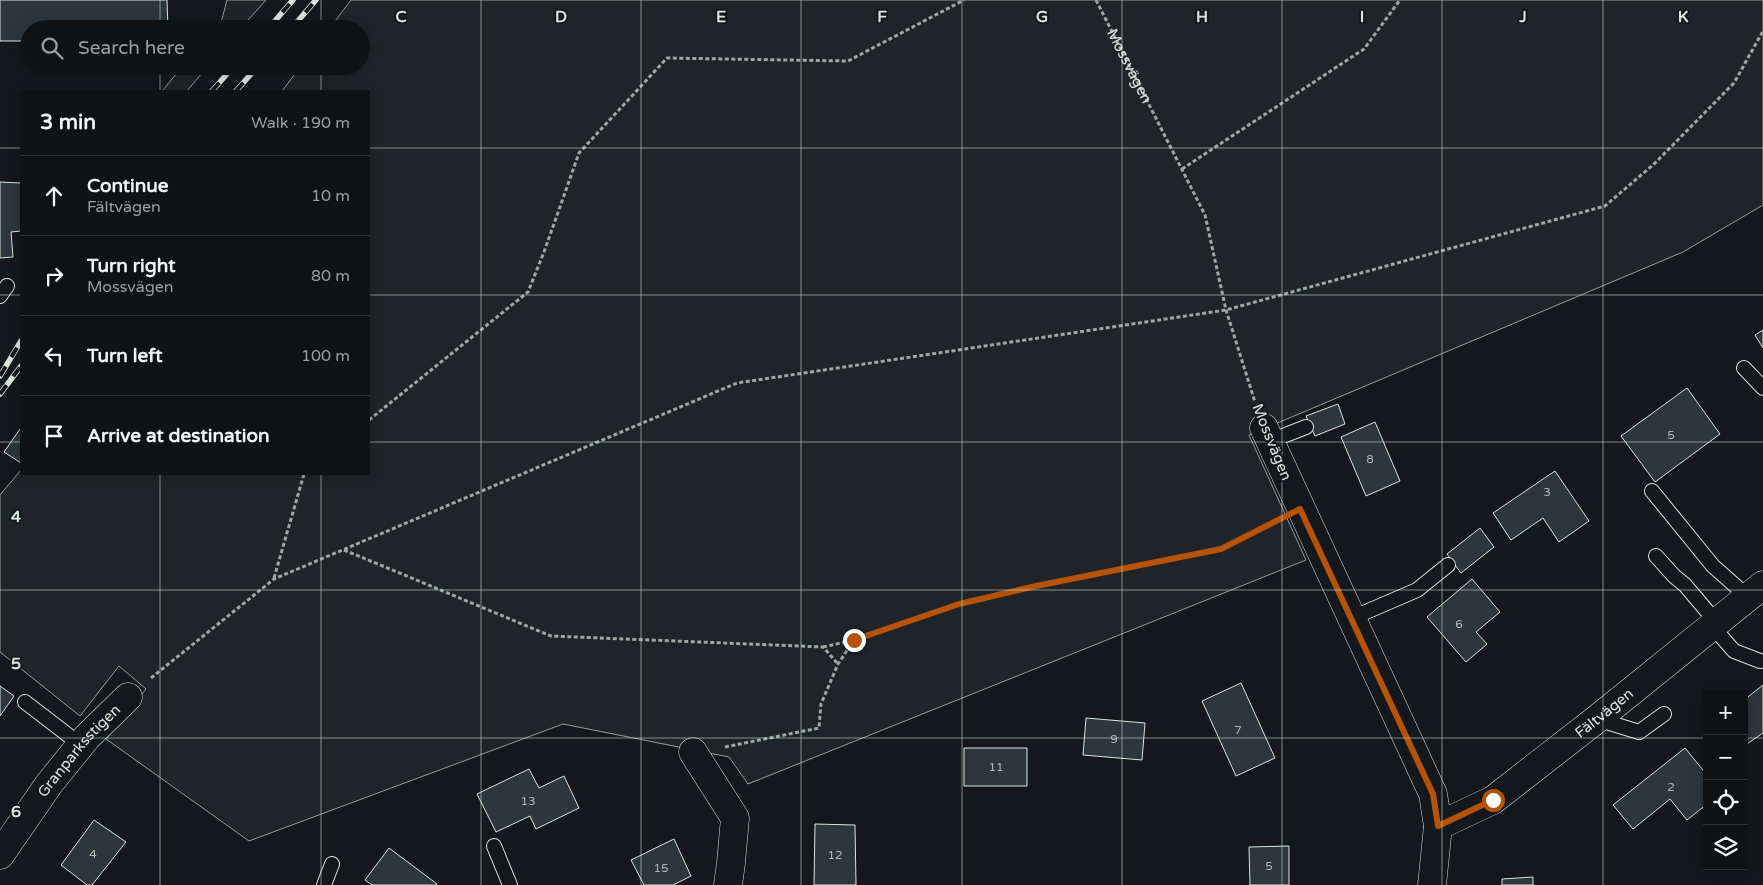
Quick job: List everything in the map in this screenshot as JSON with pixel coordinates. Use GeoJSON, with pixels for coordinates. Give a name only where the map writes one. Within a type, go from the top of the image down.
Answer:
{"type":"FeatureCollection","features":[{"type":"Feature","properties":{"kind":"street","name":"Mossvägen"},"geometry":{"type":"LineString","coordinates":[[1267,434],[1433,794],[1438,826],[1432,885]]}},
{"type":"Feature","properties":{"kind":"street","name":"Fältvägen"},"geometry":{"type":"LineString","coordinates":[[1438,826],[1493,800],[1597,719],[1755,591]]}},
{"type":"Feature","properties":{"kind":"street","name":"Granparksstigen"},"geometry":{"type":"LineString","coordinates":[[0,855],[49,784],[81,745],[128,697]]}},
{"type":"Feature","properties":{"kind":"street"},"geometry":{"type":"LineString","coordinates":[[692,752],[735,818],[732,863],[728,885]]}},
{"type":"Feature","properties":{"kind":"lane"},"geometry":{"type":"LineString","coordinates":[[1744,368],[1763,388]]}},
{"type":"Feature","properties":{"kind":"lane"},"geometry":{"type":"LineString","coordinates":[[1267,434],[1306,427]]}},
{"type":"Feature","properties":{"kind":"lane"},"geometry":{"type":"LineString","coordinates":[[1652,491],[1714,566],[1755,591]]}},
{"type":"Feature","properties":{"kind":"lane"},"geometry":{"type":"LineString","coordinates":[[1656,556],[1685,585],[1734,651],[1760,661]]}},
{"type":"Feature","properties":{"kind":"lane"},"geometry":{"type":"LineString","coordinates":[[1352,618],[1417,590],[1448,565]]}},
{"type":"Feature","properties":{"kind":"lane"},"geometry":{"type":"LineString","coordinates":[[25,702],[81,745]]}},
{"type":"Feature","properties":{"kind":"lane"},"geometry":{"type":"LineString","coordinates":[[1597,719],[1639,732],[1664,714]]}},
{"type":"Feature","properties":{"kind":"lane"},"geometry":{"type":"LineString","coordinates":[[494,846],[510,885]]}},
{"type":"Feature","properties":{"kind":"lane"},"geometry":{"type":"LineString","coordinates":[[324,885],[332,864]]}},
{"type":"Feature","properties":{"kind":"path"},"geometry":{"type":"LineString","coordinates":[[370,419],[528,292],[579,153],[667,58],[848,61],[964,0]]}},
{"type":"Feature","properties":{"kind":"path","name":"Mossvägen"},"geometry":{"type":"LineString","coordinates":[[1096,0],[1205,215],[1226,310],[1267,434]]}},
{"type":"Feature","properties":{"kind":"path"},"geometry":{"type":"LineString","coordinates":[[1182,169],[1364,49],[1400,0]]}},
{"type":"Feature","properties":{"kind":"path"},"geometry":{"type":"LineString","coordinates":[[128,697],[274,579],[736,383],[1226,310],[1604,206],[1654,164],[1734,83],[1763,31]]}},
{"type":"Feature","properties":{"kind":"path"},"geometry":{"type":"LineString","coordinates":[[274,579],[304,475]]}},
{"type":"Feature","properties":{"kind":"path"},"geometry":{"type":"LineString","coordinates":[[343,550],[551,636],[823,647],[854,640],[959,604],[1036,586],[1221,549],[1300,509]]}},
{"type":"Feature","properties":{"kind":"path"},"geometry":{"type":"LineString","coordinates":[[692,752],[819,728],[822,704],[838,664],[854,640]]}},
{"type":"Feature","properties":{"kind":"path"},"geometry":{"type":"LineString","coordinates":[[823,647],[838,664]]}},
{"type":"Feature","properties":{"kind":"shaded area"},"geometry":{"type":"Polygon","coordinates":[[[227,0],[266,0],[248,20],[222,19],[227,0]]]}},
{"type":"Feature","properties":{"kind":"shaded area"},"geometry":{"type":"Polygon","coordinates":[[[351,0],[1763,0],[1763,205],[1683,252],[1249,435],[1306,560],[748,784],[729,757],[563,724],[249,841],[106,739],[146,689],[119,666],[80,716],[0,652],[0,495],[20,471],[20,475],[370,475],[370,90],[283,90],[294,75],[370,75],[370,20],[336,20],[351,0]]]}},
{"type":"Feature","properties":{"kind":"shaded area"},"geometry":{"type":"Polygon","coordinates":[[[175,75],[200,75],[188,90],[163,90],[175,75]]]}},
{"type":"Feature","properties":{"kind":"building"},"geometry":{"type":"Polygon","coordinates":[[[0,0],[167,0],[168,20],[20,20],[20,41],[0,41],[0,0]]]}},
{"type":"Feature","properties":{"kind":"building"},"geometry":{"type":"Polygon","coordinates":[[[0,182],[20,183],[20,231],[11,232],[13,257],[0,258],[0,182]]]}},
{"type":"Feature","properties":{"kind":"building"},"geometry":{"type":"Polygon","coordinates":[[[1763,330],[1763,348],[1755,335],[1763,330]]]}},
{"type":"Feature","properties":{"kind":"building"},"geometry":{"type":"Polygon","coordinates":[[[1687,388],[1720,434],[1655,482],[1621,436],[1687,388]]]}},
{"type":"Feature","properties":{"kind":"building"},"geometry":{"type":"Polygon","coordinates":[[[1338,404],[1345,424],[1315,436],[1306,416],[1338,404]]]}},
{"type":"Feature","properties":{"kind":"building"},"geometry":{"type":"Polygon","coordinates":[[[1375,422],[1400,481],[1366,496],[1341,437],[1375,422]]]}},
{"type":"Feature","properties":{"kind":"building"},"geometry":{"type":"Polygon","coordinates":[[[20,429],[20,462],[4,452],[20,429]]]}},
{"type":"Feature","properties":{"kind":"building"},"geometry":{"type":"Polygon","coordinates":[[[1555,471],[1589,521],[1559,542],[1543,518],[1511,540],[1493,513],[1555,471]]]}},
{"type":"Feature","properties":{"kind":"building"},"geometry":{"type":"Polygon","coordinates":[[[1480,528],[1494,547],[1461,573],[1447,554],[1480,528]]]}},
{"type":"Feature","properties":{"kind":"building"},"geometry":{"type":"Polygon","coordinates":[[[1472,579],[1500,612],[1476,632],[1487,644],[1466,662],[1427,617],[1472,579]]]}},
{"type":"Feature","properties":{"kind":"building"},"geometry":{"type":"Polygon","coordinates":[[[1241,683],[1275,758],[1236,776],[1202,701],[1241,683]]]}},
{"type":"Feature","properties":{"kind":"building"},"geometry":{"type":"Polygon","coordinates":[[[1763,685],[1763,733],[1748,743],[1748,735],[1748,697],[1763,685]]]}},
{"type":"Feature","properties":{"kind":"building"},"geometry":{"type":"Polygon","coordinates":[[[0,686],[14,696],[0,716],[0,686]]]}},
{"type":"Feature","properties":{"kind":"building"},"geometry":{"type":"Polygon","coordinates":[[[1086,718],[1145,723],[1142,760],[1083,755],[1086,718]]]}},
{"type":"Feature","properties":{"kind":"building"},"geometry":{"type":"Polygon","coordinates":[[[964,748],[1027,748],[1027,786],[964,786],[964,748]]]}},
{"type":"Feature","properties":{"kind":"building"},"geometry":{"type":"Polygon","coordinates":[[[1685,748],[1703,770],[1703,807],[1687,820],[1670,799],[1633,829],[1613,805],[1685,748]]]}},
{"type":"Feature","properties":{"kind":"building"},"geometry":{"type":"Polygon","coordinates":[[[529,769],[539,788],[564,776],[579,808],[536,829],[530,816],[496,832],[477,794],[529,769]]]}},
{"type":"Feature","properties":{"kind":"building"},"geometry":{"type":"Polygon","coordinates":[[[94,820],[126,842],[92,885],[87,885],[61,865],[94,820]]]}},
{"type":"Feature","properties":{"kind":"building"},"geometry":{"type":"Polygon","coordinates":[[[815,824],[855,825],[856,885],[814,885],[815,824]]]}},
{"type":"Feature","properties":{"kind":"building"},"geometry":{"type":"Polygon","coordinates":[[[674,839],[691,876],[673,885],[644,885],[631,860],[674,839]]]}},
{"type":"Feature","properties":{"kind":"building"},"geometry":{"type":"Polygon","coordinates":[[[1289,846],[1289,885],[1250,885],[1249,847],[1289,846]]]}},
{"type":"Feature","properties":{"kind":"building"},"geometry":{"type":"Polygon","coordinates":[[[389,848],[437,884],[372,885],[365,880],[389,848]]]}},
{"type":"Feature","properties":{"kind":"building"},"geometry":{"type":"Polygon","coordinates":[[[1533,877],[1533,885],[1502,885],[1502,879],[1533,877]]]}},
{"type":"Feature","properties":{"kind":"railway"},"geometry":{"type":"LineString","coordinates":[[276,20],[293,0]]}},
{"type":"Feature","properties":{"kind":"railway"},"geometry":{"type":"LineString","coordinates":[[299,20],[316,0]]}},
{"type":"Feature","properties":{"kind":"railway"},"geometry":{"type":"LineString","coordinates":[[213,90],[226,75]]}},
{"type":"Feature","properties":{"kind":"railway"},"geometry":{"type":"LineString","coordinates":[[237,90],[250,75]]}},
{"type":"Feature","properties":{"kind":"railway"},"geometry":{"type":"LineString","coordinates":[[0,376],[20,343]]}},
{"type":"Feature","properties":{"kind":"railway"},"geometry":{"type":"LineString","coordinates":[[0,394],[20,367]]}},
{"type":"Feature","properties":{"kind":"route"},"geometry":{"type":"LineString","coordinates":[[854,640],[959,604],[1036,586],[1221,549],[1300,509],[1433,794],[1438,826],[1493,800]]}}]}
